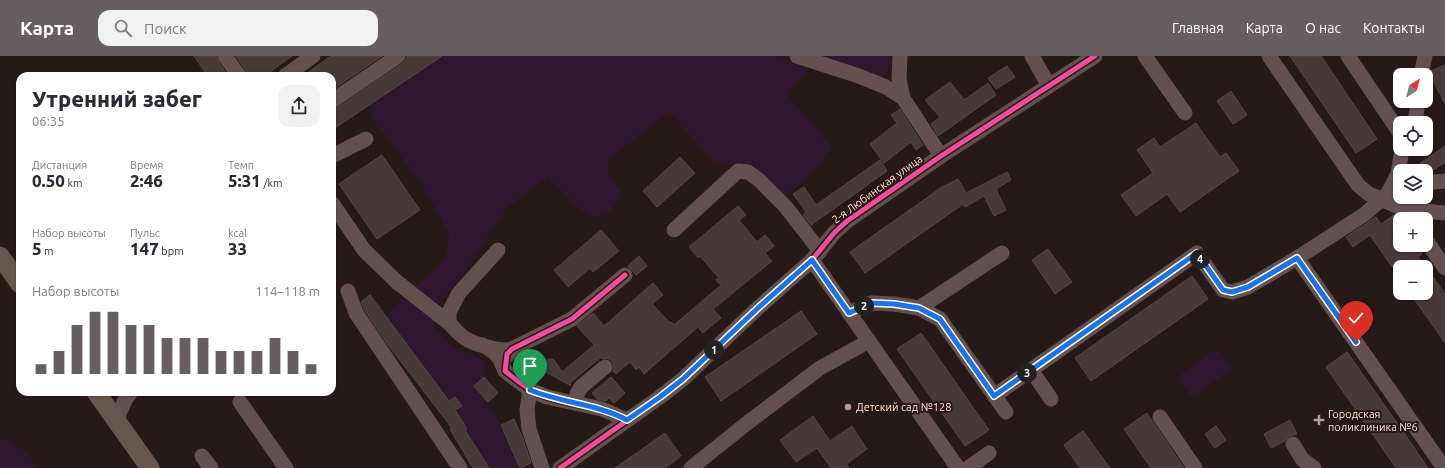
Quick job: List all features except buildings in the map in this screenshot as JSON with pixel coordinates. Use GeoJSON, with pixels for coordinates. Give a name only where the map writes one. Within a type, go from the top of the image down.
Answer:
{"type":"FeatureCollection","features":[{"type":"Feature","properties":{"kind":"main road"},"geometry":{"type":"LineString","coordinates":[[0,256],[16,278]]}},
{"type":"Feature","properties":{"kind":"main road"},"geometry":{"type":"LineString","coordinates":[[99,396],[150,468]]}},
{"type":"Feature","properties":{"kind":"street"},"geometry":{"type":"LineString","coordinates":[[225,56],[237,72]]}},
{"type":"Feature","properties":{"kind":"street"},"geometry":{"type":"LineString","coordinates":[[290,72],[312,56]]}},
{"type":"Feature","properties":{"kind":"street"},"geometry":{"type":"LineString","coordinates":[[336,98],[398,56]]}},
{"type":"Feature","properties":{"kind":"street"},"geometry":{"type":"LineString","coordinates":[[797,56],[879,84],[903,98]]}},
{"type":"Feature","properties":{"kind":"street"},"geometry":{"type":"LineString","coordinates":[[900,56],[899,79],[903,98],[941,156]]}},
{"type":"Feature","properties":{"kind":"street"},"geometry":{"type":"LineString","coordinates":[[1032,56],[1049,86]]}},
{"type":"Feature","properties":{"kind":"street","name":"2-я Любинская улица"},"geometry":{"type":"LineString","coordinates":[[560,468],[683,379],[759,307],[816,256],[834,233],[847,221],[941,156],[1095,56]]}},
{"type":"Feature","properties":{"kind":"street"},"geometry":{"type":"LineString","coordinates":[[1145,56],[1185,113]]}},
{"type":"Feature","properties":{"kind":"street"},"geometry":{"type":"LineString","coordinates":[[1269,56],[1358,185],[1369,194],[1390,194],[1406,212]]}},
{"type":"Feature","properties":{"kind":"street"},"geometry":{"type":"LineString","coordinates":[[1348,56],[1393,123]]}},
{"type":"Feature","properties":{"kind":"street"},"geometry":{"type":"LineString","coordinates":[[1422,68],[1425,56]]}},
{"type":"Feature","properties":{"kind":"street"},"geometry":{"type":"LineString","coordinates":[[336,154],[366,139]]}},
{"type":"Feature","properties":{"kind":"street"},"geometry":{"type":"LineString","coordinates":[[994,396],[1197,253],[1223,290],[1232,292],[1248,287],[1297,258],[1365,214],[1390,194],[1398,174],[1402,156]]}},
{"type":"Feature","properties":{"kind":"street"},"geometry":{"type":"LineString","coordinates":[[674,230],[738,171],[748,172],[759,180],[785,206],[849,313],[958,468]]}},
{"type":"Feature","properties":{"kind":"street"},"geometry":{"type":"LineString","coordinates":[[1433,182],[1445,181]]}},
{"type":"Feature","properties":{"kind":"street"},"geometry":{"type":"LineString","coordinates":[[336,209],[364,250],[397,282],[449,323],[467,340],[491,348],[512,349]]}},
{"type":"Feature","properties":{"kind":"street"},"geometry":{"type":"LineString","coordinates":[[1433,213],[1445,212]]}},
{"type":"Feature","properties":{"kind":"street"},"geometry":{"type":"LineString","coordinates":[[449,323],[448,312],[459,292],[498,250]]}},
{"type":"Feature","properties":{"kind":"street"},"geometry":{"type":"LineString","coordinates":[[1433,250],[1445,268]]}},
{"type":"Feature","properties":{"kind":"street"},"geometry":{"type":"LineString","coordinates":[[919,308],[1002,253]]}},
{"type":"Feature","properties":{"kind":"street"},"geometry":{"type":"LineString","coordinates":[[1297,258],[1444,468]]}},
{"type":"Feature","properties":{"kind":"street"},"geometry":{"type":"LineString","coordinates":[[505,371],[507,354],[512,349],[572,319],[625,275]]}},
{"type":"Feature","properties":{"kind":"street"},"geometry":{"type":"LineString","coordinates":[[348,291],[356,313],[460,468]]}},
{"type":"Feature","properties":{"kind":"street"},"geometry":{"type":"LineString","coordinates":[[849,313],[871,303],[894,304],[919,308],[940,319],[1006,412]]}},
{"type":"Feature","properties":{"kind":"street"},"geometry":{"type":"LineString","coordinates":[[691,468],[820,368],[869,341]]}},
{"type":"Feature","properties":{"kind":"street"},"geometry":{"type":"LineString","coordinates":[[483,345],[500,358],[505,371],[530,390],[547,397],[602,409],[627,420]]}},
{"type":"Feature","properties":{"kind":"street"},"geometry":{"type":"LineString","coordinates":[[575,403],[577,394],[582,387],[605,366]]}},
{"type":"Feature","properties":{"kind":"street"},"geometry":{"type":"LineString","coordinates":[[1031,370],[1051,399]]}},
{"type":"Feature","properties":{"kind":"street"},"geometry":{"type":"LineString","coordinates":[[530,390],[527,410],[529,429],[542,468]]}},
{"type":"Feature","properties":{"kind":"street"},"geometry":{"type":"LineString","coordinates":[[116,421],[128,396]]}},
{"type":"Feature","properties":{"kind":"street"},"geometry":{"type":"LineString","coordinates":[[240,402],[286,468]]}},
{"type":"Feature","properties":{"kind":"street"},"geometry":{"type":"LineString","coordinates":[[1160,417],[1195,468]]}},
{"type":"Feature","properties":{"kind":"street"},"geometry":{"type":"LineString","coordinates":[[1293,444],[1302,459],[1314,468]]}},
{"type":"Feature","properties":{"kind":"street"},"geometry":{"type":"LineString","coordinates":[[968,468],[989,453]]}},
{"type":"Feature","properties":{"kind":"shaded area"},"geometry":{"type":"Polygon","coordinates":[[[442,56],[778,56],[803,68],[807,74],[788,91],[789,97],[831,147],[820,165],[786,196],[772,188],[745,164],[714,163],[669,112],[608,160],[608,171],[622,194],[610,212],[595,218],[576,207],[548,176],[507,208],[460,279],[430,315],[436,329],[454,348],[472,354],[484,361],[484,377],[474,386],[488,402],[501,425],[520,468],[489,468],[465,430],[467,429],[454,412],[462,405],[455,397],[449,401],[386,317],[396,305],[446,259],[449,233],[421,183],[373,120],[370,105],[442,56]]]}},
{"type":"Feature","properties":{"kind":"shaded area"},"geometry":{"type":"Polygon","coordinates":[[[812,56],[894,56],[893,66],[883,77],[812,56]]]}},
{"type":"Feature","properties":{"kind":"shaded area"},"geometry":{"type":"Polygon","coordinates":[[[1214,351],[1220,351],[1231,367],[1228,372],[1196,394],[1190,395],[1179,379],[1182,373],[1214,351]]]}},
{"type":"Feature","properties":{"kind":"shaded area"},"geometry":{"type":"Polygon","coordinates":[[[3,438],[14,443],[23,450],[38,468],[0,468],[0,441],[3,438]]]}},
{"type":"Feature","properties":{"kind":"cycle path"},"geometry":{"type":"LineString","coordinates":[[560,468],[683,379],[759,307],[812,260],[834,233],[847,221],[941,156],[1095,56]]}},
{"type":"Feature","properties":{"kind":"cycle path"},"geometry":{"type":"LineString","coordinates":[[625,275],[572,319],[512,349],[507,354],[505,371],[524,386],[541,395],[607,411],[627,420]]}},
{"type":"Feature","properties":{"kind":"place","name":"Детский сад №128"},"geometry":{"type":"Point","coordinates":[848,407]}},
{"type":"Feature","properties":{"kind":"place","name":"Городская поликлиника №6"},"geometry":{"type":"Point","coordinates":[1319,420]}},
{"type":"Feature","properties":{"kind":"route"},"geometry":{"type":"LineString","coordinates":[[530,390],[547,397],[602,409],[627,420],[683,379],[759,307],[812,260],[849,313],[871,303],[894,304],[919,308],[940,319],[994,396],[1197,253],[1223,290],[1232,292],[1248,287],[1297,258],[1356,342]]}}]}
